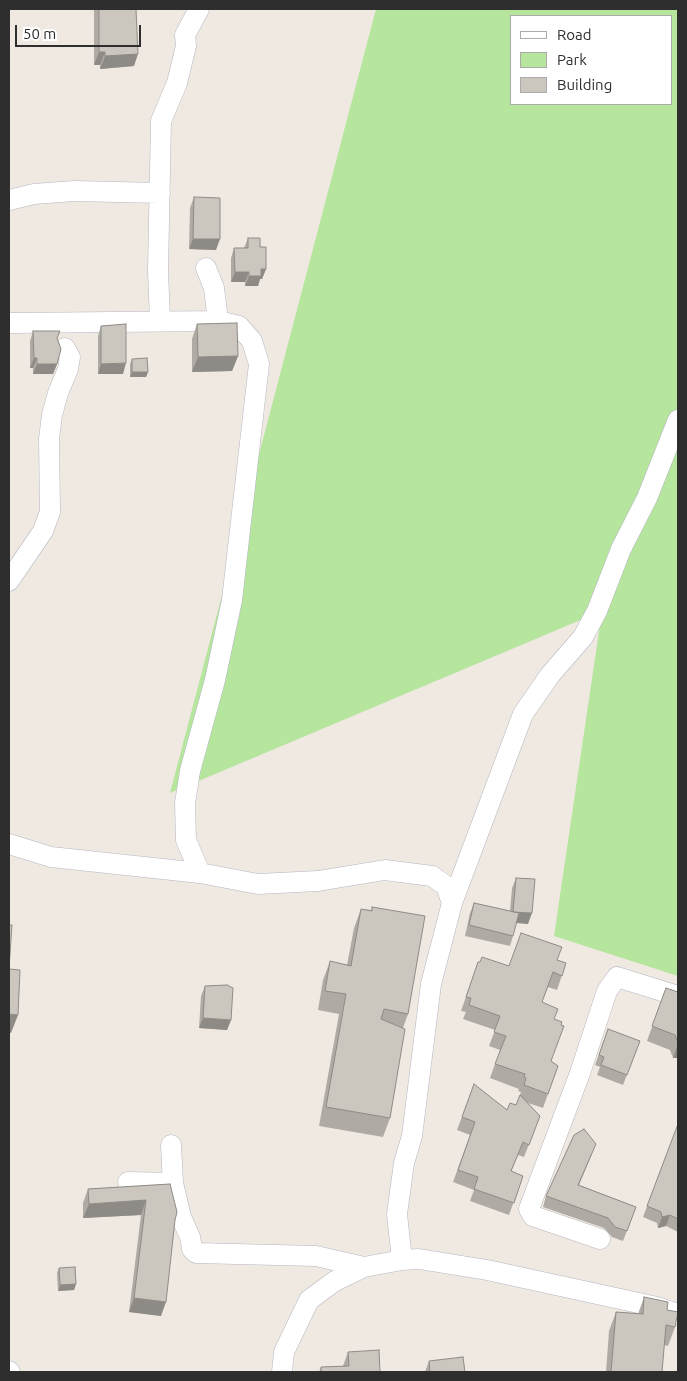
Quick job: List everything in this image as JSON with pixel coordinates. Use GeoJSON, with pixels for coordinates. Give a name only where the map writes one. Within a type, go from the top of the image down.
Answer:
{"type":"FeatureCollection","features":[{"type":"Feature","properties":{"kind":"street"},"geometry":{"type":"LineString","coordinates":[[160,320],[158,271],[161,121],[177,83],[186,46],[185,35],[199,9]]}},
{"type":"Feature","properties":{"kind":"street"},"geometry":{"type":"LineString","coordinates":[[9,200],[34,194],[74,191],[160,193]]}},
{"type":"Feature","properties":{"kind":"street"},"geometry":{"type":"LineString","coordinates":[[206,268],[214,288],[218,321]]}},
{"type":"Feature","properties":{"kind":"street"},"geometry":{"type":"LineString","coordinates":[[9,323],[160,320],[218,321],[239,326],[252,340],[259,364],[232,600],[215,680],[190,771],[185,804],[186,840],[200,873]]}},
{"type":"Feature","properties":{"kind":"street"},"geometry":{"type":"LineString","coordinates":[[9,582],[43,531],[50,512],[49,439],[58,393],[68,369],[70,357],[65,348]]}},
{"type":"Feature","properties":{"kind":"street"},"geometry":{"type":"LineString","coordinates":[[402,1260],[396,1214],[404,1163],[412,1136],[431,984],[452,904],[523,714],[550,675],[583,637],[621,549],[673,446],[678,420]]}},
{"type":"Feature","properties":{"kind":"street"},"geometry":{"type":"LineString","coordinates":[[9,844],[51,857],[200,873],[258,884],[318,881],[385,870],[432,876],[446,886],[452,904]]}},
{"type":"Feature","properties":{"kind":"street"},"geometry":{"type":"LineString","coordinates":[[600,1239],[533,1216],[529,1209],[580,1073],[607,991],[617,977],[678,996]]}},
{"type":"Feature","properties":{"kind":"street"},"geometry":{"type":"LineString","coordinates":[[171,1145],[172,1183],[181,1217],[190,1237],[192,1249],[196,1253],[316,1256],[364,1267]]}},
{"type":"Feature","properties":{"kind":"street"},"geometry":{"type":"LineString","coordinates":[[128,1182],[172,1183]]}},
{"type":"Feature","properties":{"kind":"street"},"geometry":{"type":"LineString","coordinates":[[282,1372],[288,1343],[309,1300],[336,1281],[364,1267],[402,1260],[419,1258],[487,1270],[657,1307],[678,1314]]}},
{"type":"Feature","properties":{"kind":"green space"},"geometry":{"type":"Polygon","coordinates":[[[376,9],[678,9],[678,976],[554,936],[602,611],[170,793],[376,9]]]}},
{"type":"Feature","properties":{"kind":"building"},"geometry":{"type":"Polygon","coordinates":[[[99,9],[136,9],[138,54],[105,56],[105,52],[99,52],[99,9]]]}},
{"type":"Feature","properties":{"kind":"building"},"geometry":{"type":"Polygon","coordinates":[[[194,197],[220,198],[220,239],[193,239],[194,197]]]}},
{"type":"Feature","properties":{"kind":"building"},"geometry":{"type":"Polygon","coordinates":[[[248,238],[260,238],[260,247],[266,247],[266,269],[261,269],[261,276],[249,276],[249,272],[235,272],[234,248],[248,248],[248,238]]]}},
{"type":"Feature","properties":{"kind":"building"},"geometry":{"type":"Polygon","coordinates":[[[237,323],[238,356],[198,357],[197,324],[237,323]]]}},
{"type":"Feature","properties":{"kind":"building"},"geometry":{"type":"Polygon","coordinates":[[[126,324],[126,363],[101,364],[101,326],[126,324]]]}},
{"type":"Feature","properties":{"kind":"building"},"geometry":{"type":"Polygon","coordinates":[[[33,331],[60,331],[57,338],[61,349],[57,364],[37,364],[37,358],[34,358],[33,331]]]}},
{"type":"Feature","properties":{"kind":"building"},"geometry":{"type":"Polygon","coordinates":[[[147,358],[148,372],[132,372],[132,359],[147,358]]]}},
{"type":"Feature","properties":{"kind":"building"},"geometry":{"type":"Polygon","coordinates":[[[516,878],[535,879],[532,913],[513,912],[516,878]]]}},
{"type":"Feature","properties":{"kind":"building"},"geometry":{"type":"Polygon","coordinates":[[[474,903],[519,913],[513,936],[469,925],[474,903]]]}},
{"type":"Feature","properties":{"kind":"building"},"geometry":{"type":"Polygon","coordinates":[[[372,907],[425,916],[408,1014],[384,1009],[381,1019],[405,1029],[390,1118],[326,1107],[346,994],[325,991],[330,961],[351,966],[361,909],[372,911],[372,907]]]}},
{"type":"Feature","properties":{"kind":"building"},"geometry":{"type":"Polygon","coordinates":[[[9,925],[12,925],[9,969],[9,925]]]}},
{"type":"Feature","properties":{"kind":"building"},"geometry":{"type":"Polygon","coordinates":[[[521,933],[562,947],[557,960],[566,963],[562,976],[553,972],[542,1002],[558,1009],[554,1019],[562,1022],[561,1025],[564,1026],[551,1061],[558,1066],[548,1094],[524,1085],[525,1074],[495,1064],[506,1036],[494,1032],[500,1016],[469,1005],[471,998],[466,997],[478,962],[480,962],[482,957],[509,966],[521,933]]]}},
{"type":"Feature","properties":{"kind":"building"},"geometry":{"type":"Polygon","coordinates":[[[9,969],[20,970],[18,1015],[9,1014],[9,969]]]}},
{"type":"Feature","properties":{"kind":"building"},"geometry":{"type":"Polygon","coordinates":[[[227,985],[233,988],[231,1020],[203,1018],[205,986],[227,985]]]}},
{"type":"Feature","properties":{"kind":"building"},"geometry":{"type":"Polygon","coordinates":[[[666,988],[678,992],[678,1042],[675,1035],[652,1026],[666,988]]]}},
{"type":"Feature","properties":{"kind":"building"},"geometry":{"type":"Polygon","coordinates":[[[608,1029],[640,1041],[627,1075],[601,1065],[604,1057],[599,1055],[608,1029]]]}},
{"type":"Feature","properties":{"kind":"building"},"geometry":{"type":"Polygon","coordinates":[[[474,1084],[507,1110],[510,1103],[516,1105],[520,1095],[540,1116],[529,1145],[523,1142],[511,1171],[523,1176],[514,1203],[474,1189],[478,1177],[458,1170],[475,1122],[462,1117],[474,1084]]]}},
{"type":"Feature","properties":{"kind":"building"},"geometry":{"type":"Polygon","coordinates":[[[678,1124],[678,1219],[670,1215],[662,1217],[661,1212],[647,1206],[678,1124]]]}},
{"type":"Feature","properties":{"kind":"building"},"geometry":{"type":"Polygon","coordinates":[[[584,1129],[596,1144],[578,1185],[636,1207],[627,1231],[615,1227],[608,1218],[546,1196],[574,1135],[584,1129]]]}},
{"type":"Feature","properties":{"kind":"building"},"geometry":{"type":"Polygon","coordinates":[[[170,1184],[177,1212],[166,1302],[134,1298],[146,1200],[89,1204],[88,1189],[170,1184]]]}},
{"type":"Feature","properties":{"kind":"building"},"geometry":{"type":"Polygon","coordinates":[[[75,1267],[76,1284],[60,1285],[59,1268],[75,1267]]]}},
{"type":"Feature","properties":{"kind":"building"},"geometry":{"type":"Polygon","coordinates":[[[644,1297],[668,1302],[667,1310],[678,1312],[675,1327],[666,1325],[662,1372],[611,1372],[616,1312],[643,1314],[644,1297]]]}},
{"type":"Feature","properties":{"kind":"building"},"geometry":{"type":"Polygon","coordinates":[[[379,1350],[380,1372],[321,1372],[321,1367],[349,1366],[348,1352],[379,1350]]]}},
{"type":"Feature","properties":{"kind":"building"},"geometry":{"type":"Polygon","coordinates":[[[463,1357],[465,1372],[430,1372],[429,1361],[463,1357]]]}}]}
